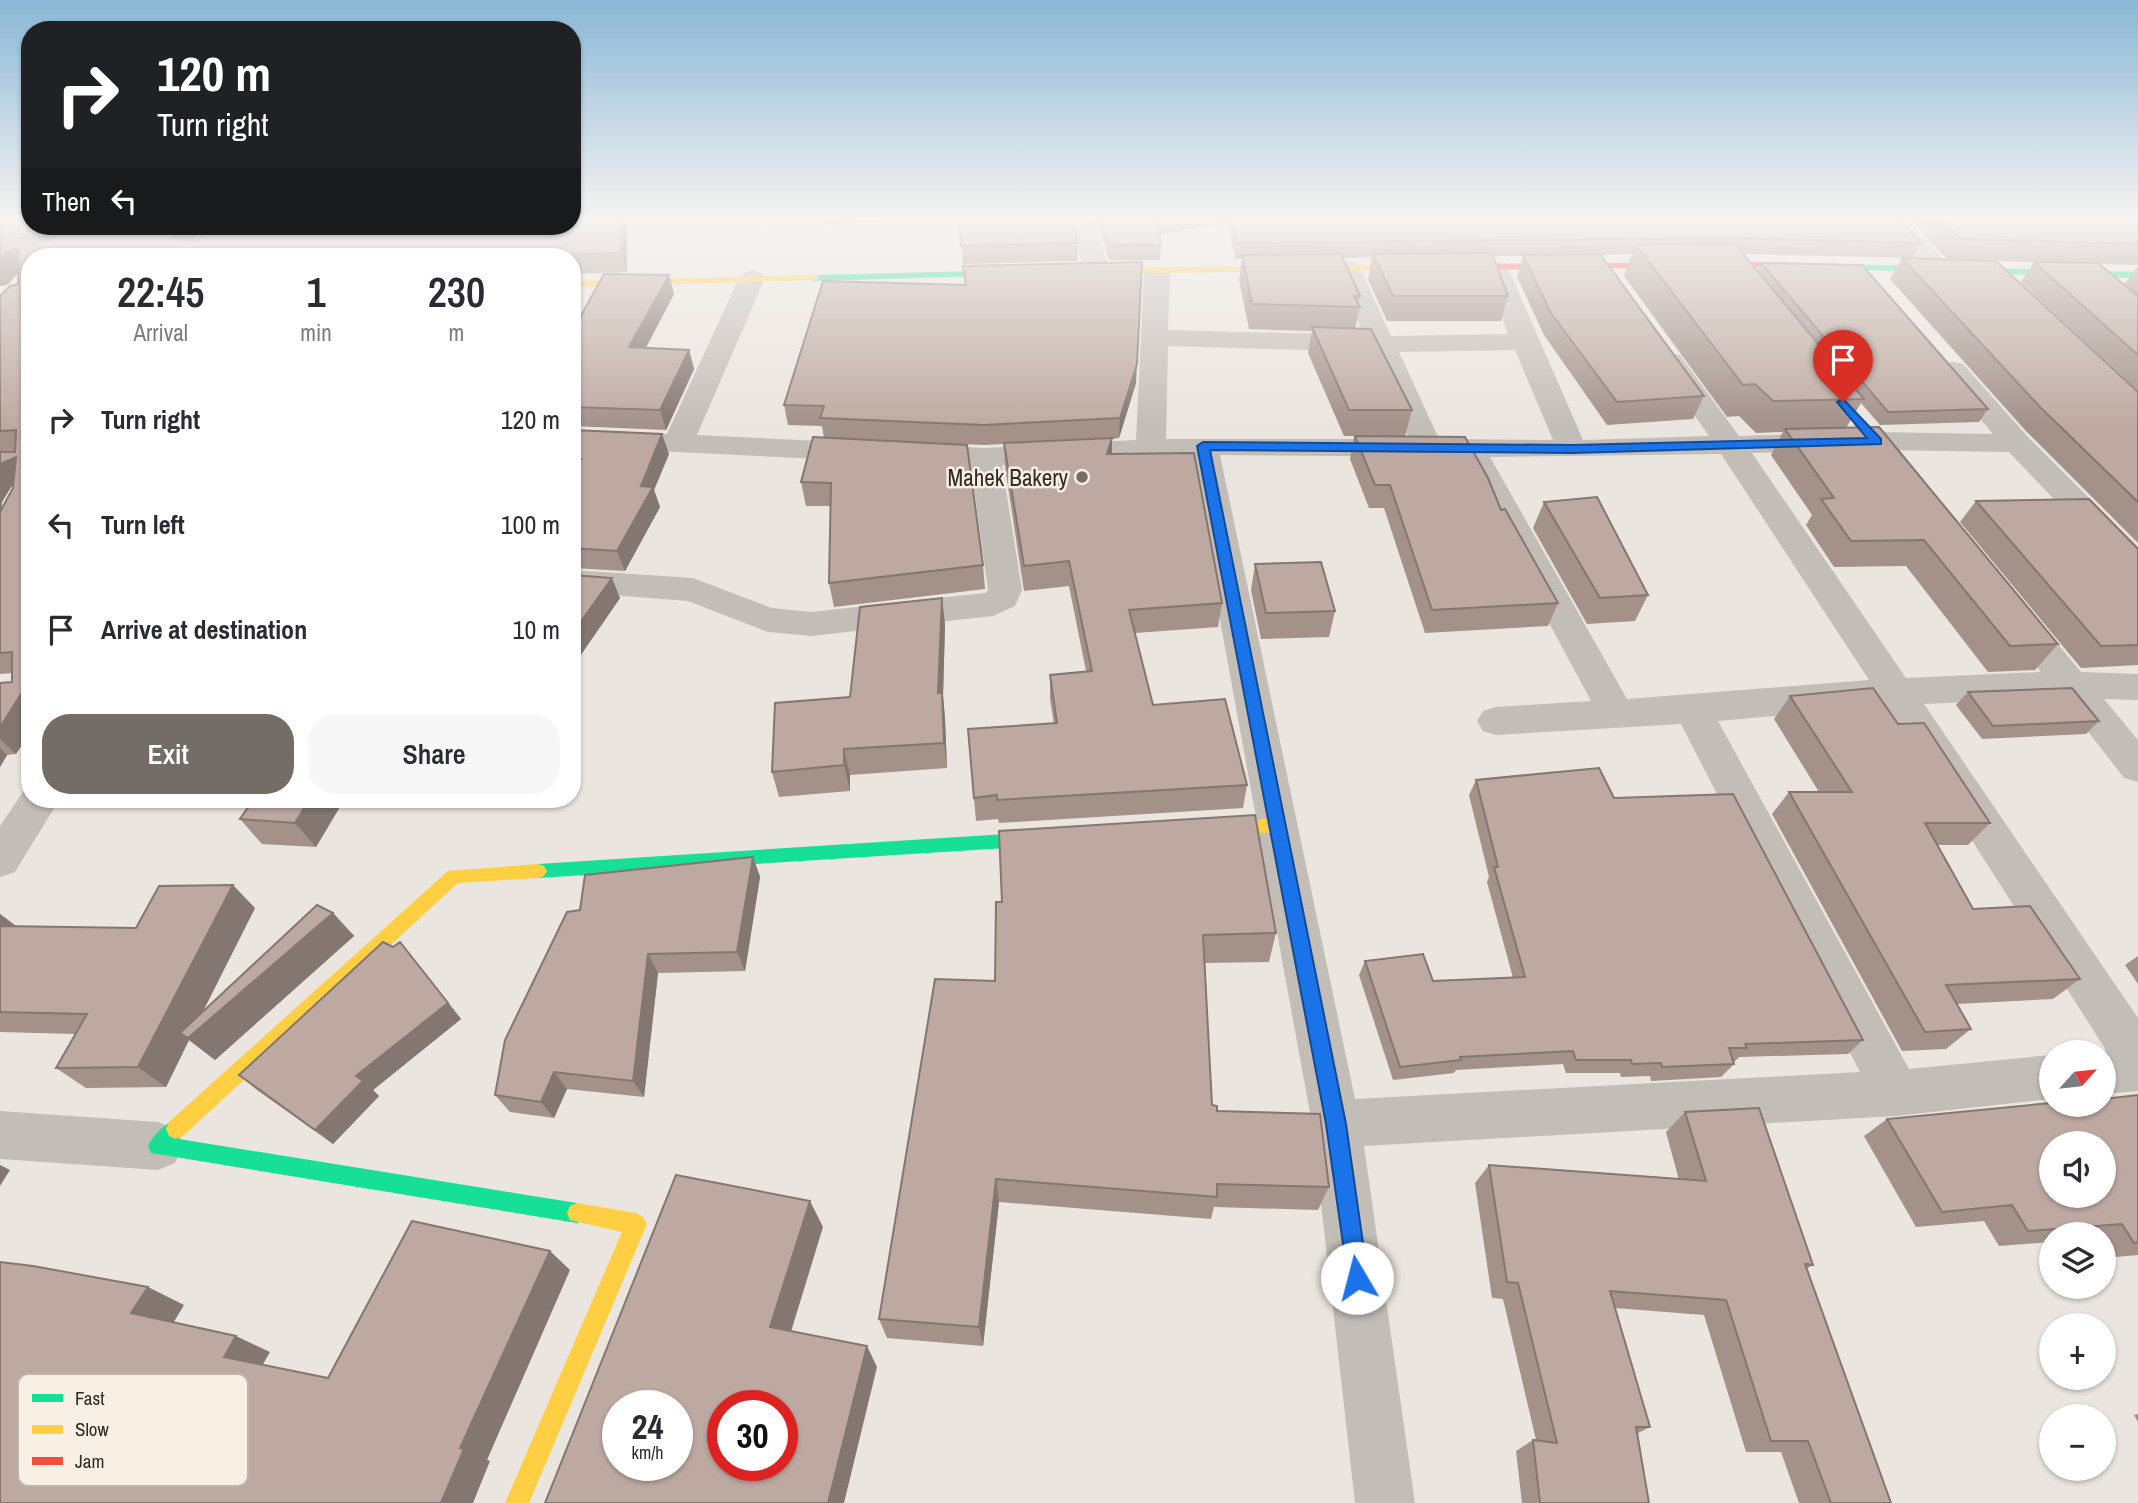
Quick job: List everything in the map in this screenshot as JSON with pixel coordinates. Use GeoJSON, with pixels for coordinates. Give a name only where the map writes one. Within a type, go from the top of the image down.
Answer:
{"type":"FeatureCollection","features":[{"type":"Feature","properties":{"kind":"street"},"geometry":{"type":"LineString","coordinates":[[586,309],[598,286]]}},
{"type":"Feature","properties":{"kind":"street"},"geometry":{"type":"LineString","coordinates":[[679,441],[748,286]]}},
{"type":"Feature","properties":{"kind":"street"},"geometry":{"type":"LineString","coordinates":[[1151,449],[1156,286]]}},
{"type":"Feature","properties":{"kind":"street"},"geometry":{"type":"LineString","coordinates":[[1355,286],[1428,448]]}},
{"type":"Feature","properties":{"kind":"street"},"geometry":{"type":"LineString","coordinates":[[1504,286],[1572,449]]}},
{"type":"Feature","properties":{"kind":"street"},"geometry":{"type":"LineString","coordinates":[[1616,286],[1625,299]]}},
{"type":"Feature","properties":{"kind":"street"},"geometry":{"type":"LineString","coordinates":[[1747,286],[1755,296]]}},
{"type":"Feature","properties":{"kind":"street"},"geometry":{"type":"LineString","coordinates":[[1879,286],[1891,300]]}},
{"type":"Feature","properties":{"kind":"street"},"geometry":{"type":"LineString","coordinates":[[2006,286],[2019,299]]}},
{"type":"Feature","properties":{"kind":"street"},"geometry":{"type":"LineString","coordinates":[[2105,286],[2118,297]]}},
{"type":"Feature","properties":{"kind":"street"},"geometry":{"type":"LineString","coordinates":[[1650,333],[1731,445],[1898,692],[2138,1058]]}},
{"type":"Feature","properties":{"kind":"street"},"geometry":{"type":"LineString","coordinates":[[1154,338],[1382,344],[1525,342]]}},
{"type":"Feature","properties":{"kind":"street"},"geometry":{"type":"LineString","coordinates":[[1936,351],[2017,443],[2138,567]]}},
{"type":"Feature","properties":{"kind":"street"},"geometry":{"type":"LineString","coordinates":[[1850,410],[1901,473]]}},
{"type":"Feature","properties":{"kind":"street"},"geometry":{"type":"LineString","coordinates":[[581,438],[985,457],[1203,446],[1572,449],[1876,442],[2017,443]]}},
{"type":"Feature","properties":{"kind":"street"},"geometry":{"type":"LineString","coordinates":[[1203,446],[1336,1124],[1385,1503]]}},
{"type":"Feature","properties":{"kind":"street"},"geometry":{"type":"LineString","coordinates":[[1470,448],[1616,714]]}},
{"type":"Feature","properties":{"kind":"street"},"geometry":{"type":"LineString","coordinates":[[581,582],[693,590],[768,620],[799,624],[993,604],[1003,598],[1005,590],[985,457]]}},
{"type":"Feature","properties":{"kind":"street"},"geometry":{"type":"LineString","coordinates":[[1994,588],[2138,768]]}},
{"type":"Feature","properties":{"kind":"street"},"geometry":{"type":"LineString","coordinates":[[1496,721],[1693,710],[1898,692],[2070,683],[2138,687]]}},
{"type":"Feature","properties":{"kind":"street"},"geometry":{"type":"LineString","coordinates":[[1693,710],[1896,1093]]}},
{"type":"Feature","properties":{"kind":"street"},"geometry":{"type":"LineString","coordinates":[[0,860],[33,808]]}},
{"type":"Feature","properties":{"kind":"street"},"geometry":{"type":"LineString","coordinates":[[1195,830],[1277,825]]}},
{"type":"Feature","properties":{"kind":"street"},"geometry":{"type":"LineString","coordinates":[[158,1146],[454,876],[1070,837]]}},
{"type":"Feature","properties":{"kind":"street"},"geometry":{"type":"LineString","coordinates":[[2116,1071],[2138,1069]]}},
{"type":"Feature","properties":{"kind":"street"},"geometry":{"type":"LineString","coordinates":[[1336,1124],[1896,1093],[2039,1078]]}},
{"type":"Feature","properties":{"kind":"street"},"geometry":{"type":"LineString","coordinates":[[0,1135],[158,1146],[479,1196],[636,1224],[517,1503]]}},
{"type":"Feature","properties":{"kind":"building"},"geometry":{"type":"Polygon","coordinates":[[[10,286],[21,286],[21,694],[0,727],[0,683],[12,682],[12,652],[0,653],[0,512],[13,488],[16,457],[0,464],[0,452],[15,452],[16,430],[0,431],[0,296],[10,286]]]}},
{"type":"Feature","properties":{"kind":"building"},"geometry":{"type":"Polygon","coordinates":[[[597,286],[663,286],[629,347],[689,350],[660,410],[581,407],[581,316],[597,286]]]}},
{"type":"Feature","properties":{"kind":"building"},"geometry":{"type":"Polygon","coordinates":[[[821,286],[1141,286],[1137,364],[1120,418],[984,425],[820,418],[824,406],[784,405],[821,286]]]}},
{"type":"Feature","properties":{"kind":"building"},"geometry":{"type":"Polygon","coordinates":[[[1248,286],[1356,286],[1360,296],[1354,296],[1360,307],[1252,304],[1248,286]]]}},
{"type":"Feature","properties":{"kind":"building"},"geometry":{"type":"Polygon","coordinates":[[[1388,286],[1504,286],[1508,296],[1393,296],[1388,286]]]}},
{"type":"Feature","properties":{"kind":"building"},"geometry":{"type":"Polygon","coordinates":[[[1538,286],[1624,286],[1704,396],[1617,402],[1551,313],[1538,286]]]}},
{"type":"Feature","properties":{"kind":"building"},"geometry":{"type":"Polygon","coordinates":[[[1667,286],[1770,286],[1864,399],[1773,401],[1755,384],[1743,385],[1667,286]]]}},
{"type":"Feature","properties":{"kind":"building"},"geometry":{"type":"Polygon","coordinates":[[[1781,286],[1880,286],[1988,409],[1888,412],[1781,286]]]}},
{"type":"Feature","properties":{"kind":"building"},"geometry":{"type":"Polygon","coordinates":[[[1928,286],[2023,286],[2138,392],[2138,502],[2041,408],[1928,286]]]}},
{"type":"Feature","properties":{"kind":"building"},"geometry":{"type":"Polygon","coordinates":[[[2061,286],[2126,286],[2138,296],[2138,355],[2061,286]]]}},
{"type":"Feature","properties":{"kind":"building"},"geometry":{"type":"Polygon","coordinates":[[[1312,327],[1371,329],[1412,410],[1349,410],[1312,327]]]}},
{"type":"Feature","properties":{"kind":"building"},"geometry":{"type":"Polygon","coordinates":[[[1879,427],[2058,644],[2010,646],[1924,540],[1851,541],[1821,499],[1834,498],[1785,429],[1879,427]]]}},
{"type":"Feature","properties":{"kind":"building"},"geometry":{"type":"Polygon","coordinates":[[[581,430],[662,434],[641,486],[653,487],[617,551],[581,549],[581,430]]]}},
{"type":"Feature","properties":{"kind":"building"},"geometry":{"type":"Polygon","coordinates":[[[1355,436],[1465,437],[1488,478],[1501,510],[1505,509],[1558,603],[1432,610],[1390,485],[1375,485],[1355,436]]]}},
{"type":"Feature","properties":{"kind":"building"},"geometry":{"type":"Polygon","coordinates":[[[813,437],[967,445],[983,565],[829,583],[831,483],[801,482],[813,437]]]}},
{"type":"Feature","properties":{"kind":"building"},"geometry":{"type":"Polygon","coordinates":[[[1112,438],[1107,454],[1194,453],[1222,603],[1129,610],[1153,705],[1225,699],[1247,785],[997,800],[997,795],[974,798],[968,729],[1057,723],[1050,675],[1092,671],[1069,561],[1024,566],[1004,443],[1112,438]]]}},
{"type":"Feature","properties":{"kind":"building"},"geometry":{"type":"Polygon","coordinates":[[[1597,497],[1648,595],[1600,598],[1544,502],[1597,497]]]}},
{"type":"Feature","properties":{"kind":"building"},"geometry":{"type":"Polygon","coordinates":[[[2089,499],[2138,549],[2138,645],[2101,646],[1976,501],[2089,499]]]}},
{"type":"Feature","properties":{"kind":"building"},"geometry":{"type":"Polygon","coordinates":[[[1321,562],[1335,611],[1266,613],[1255,564],[1321,562]]]}},
{"type":"Feature","properties":{"kind":"building"},"geometry":{"type":"Polygon","coordinates":[[[581,576],[612,578],[581,621],[581,576]]]}},
{"type":"Feature","properties":{"kind":"building"},"geometry":{"type":"Polygon","coordinates":[[[942,598],[938,693],[942,693],[944,743],[844,749],[844,765],[772,772],[775,703],[850,697],[860,607],[942,598]]]}},
{"type":"Feature","properties":{"kind":"building"},"geometry":{"type":"Polygon","coordinates":[[[1873,688],[1898,724],[1924,723],[1990,823],[1925,823],[1973,909],[2030,906],[2080,979],[1946,985],[1971,1029],[1925,1032],[1789,792],[1852,792],[1790,696],[1873,688]]]}},
{"type":"Feature","properties":{"kind":"building"},"geometry":{"type":"Polygon","coordinates":[[[2072,688],[2099,721],[1993,726],[1968,692],[2072,688]]]}},
{"type":"Feature","properties":{"kind":"building"},"geometry":{"type":"Polygon","coordinates":[[[1599,768],[1614,798],[1733,794],[1863,1040],[1745,1044],[1747,1048],[1729,1048],[1734,1064],[1662,1067],[1661,1063],[1632,1064],[1631,1060],[1576,1060],[1573,1051],[1460,1057],[1461,1060],[1400,1067],[1365,961],[1423,954],[1433,981],[1525,977],[1494,867],[1498,867],[1476,780],[1599,768]]]}},
{"type":"Feature","properties":{"kind":"building"},"geometry":{"type":"Polygon","coordinates":[[[248,808],[304,808],[295,823],[240,819],[248,808]]]}},
{"type":"Feature","properties":{"kind":"building"},"geometry":{"type":"Polygon","coordinates":[[[1255,815],[1276,933],[1203,935],[1212,1105],[1217,1106],[1217,1111],[1320,1114],[1329,1187],[1217,1184],[1217,1197],[996,1179],[979,1327],[879,1319],[935,979],[995,981],[996,902],[1002,902],[999,831],[1255,815]]]}},
{"type":"Feature","properties":{"kind":"building"},"geometry":{"type":"Polygon","coordinates":[[[753,857],[737,952],[648,954],[633,1081],[554,1072],[541,1102],[495,1095],[505,1040],[567,912],[580,910],[585,875],[753,857]]]}},
{"type":"Feature","properties":{"kind":"building"},"geometry":{"type":"Polygon","coordinates":[[[233,885],[138,1067],[56,1068],[87,1014],[0,1012],[0,926],[136,928],[159,886],[233,885]]]}},
{"type":"Feature","properties":{"kind":"building"},"geometry":{"type":"Polygon","coordinates":[[[317,905],[333,913],[188,1038],[180,1033],[317,905]]]}},
{"type":"Feature","properties":{"kind":"building"},"geometry":{"type":"Polygon","coordinates":[[[383,942],[393,947],[400,942],[448,1003],[356,1076],[363,1081],[315,1130],[239,1075],[383,942]]]}},
{"type":"Feature","properties":{"kind":"building"},"geometry":{"type":"Polygon","coordinates":[[[2138,1095],[2138,1242],[2134,1243],[2122,1224],[2116,1224],[2116,1222],[2039,1222],[2039,1230],[2028,1231],[2012,1205],[1942,1212],[1887,1119],[2039,1104],[2039,1117],[2116,1117],[2116,1098],[2138,1095]]]}},
{"type":"Feature","properties":{"kind":"building"},"geometry":{"type":"Polygon","coordinates":[[[1759,1108],[1813,1265],[1805,1264],[1891,1503],[1831,1503],[1808,1441],[1771,1441],[1726,1300],[1610,1291],[1650,1427],[1636,1427],[1649,1503],[1540,1503],[1533,1440],[1557,1443],[1518,1283],[1507,1282],[1489,1165],[1706,1181],[1685,1112],[1759,1108]]]}},
{"type":"Feature","properties":{"kind":"building"},"geometry":{"type":"Polygon","coordinates":[[[676,1175],[810,1201],[770,1327],[867,1346],[828,1503],[545,1503],[676,1175]]]}},
{"type":"Feature","properties":{"kind":"building"},"geometry":{"type":"Polygon","coordinates":[[[412,1221],[550,1251],[460,1448],[464,1449],[441,1503],[0,1503],[0,1262],[148,1287],[131,1313],[236,1336],[224,1357],[328,1378],[412,1221]]]}},
{"type":"Feature","properties":{"kind":"traffic: fast"},"geometry":{"type":"LineString","coordinates":[[538,871],[1052,838]]}},
{"type":"Feature","properties":{"kind":"traffic: fast"},"geometry":{"type":"LineString","coordinates":[[176,1129],[158,1146],[577,1213]]}},
{"type":"Feature","properties":{"kind":"traffic: slow"},"geometry":{"type":"LineString","coordinates":[[1206,829],[1277,825]]}},
{"type":"Feature","properties":{"kind":"traffic: slow"},"geometry":{"type":"LineString","coordinates":[[176,1129],[454,876],[538,871]]}},
{"type":"Feature","properties":{"kind":"traffic: slow"},"geometry":{"type":"LineString","coordinates":[[517,1503],[636,1224],[577,1213]]}},
{"type":"Feature","properties":{"kind":"place","name":"Mahek Bakery"},"geometry":{"type":"Point","coordinates":[1082,477]}},
{"type":"Feature","properties":{"kind":"route"},"geometry":{"type":"LineString","coordinates":[[1357,1278],[1336,1124],[1203,446],[1572,449],[1876,442],[1843,402]]}}]}
